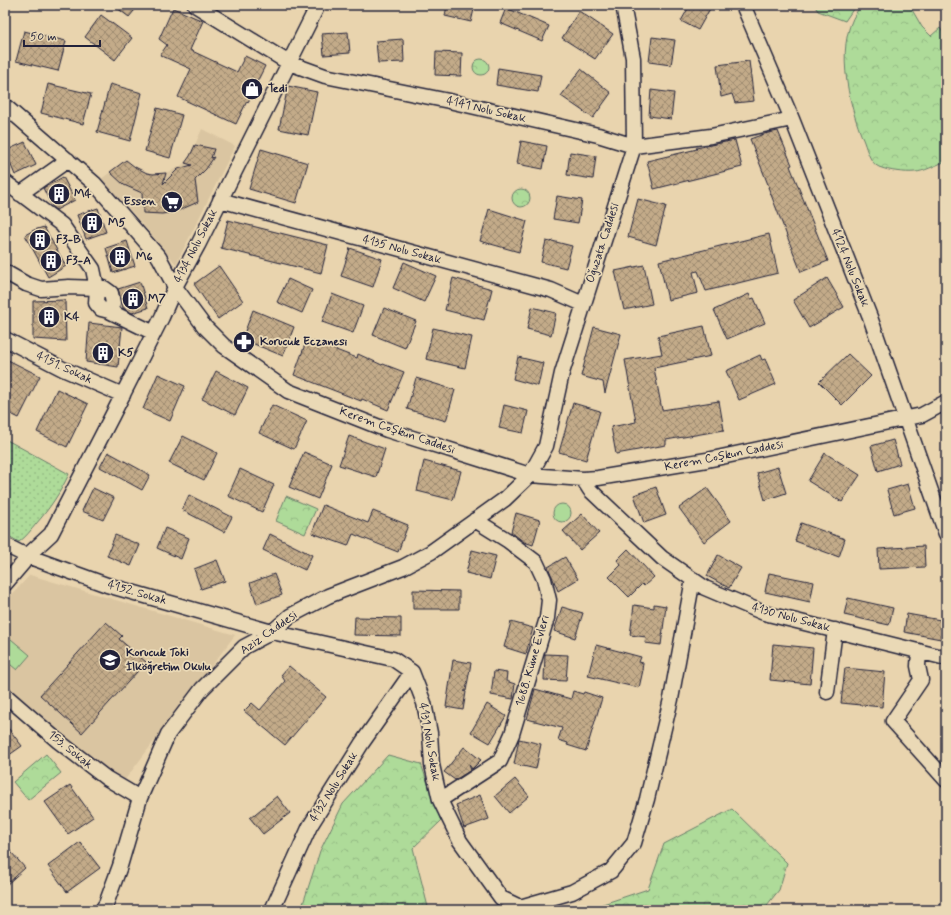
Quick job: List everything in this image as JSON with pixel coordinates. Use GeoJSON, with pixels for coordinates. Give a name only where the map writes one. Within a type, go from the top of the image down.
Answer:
{"type":"FeatureCollection","features":[{"type":"Feature","properties":{"kind":"street","name":"4134 Nolu Sokak"},"geometry":{"type":"LineString","coordinates":[[5,584],[27,556],[51,534],[123,395],[175,287],[318,5]]}},
{"type":"Feature","properties":{"kind":"street","name":"Oğuzata Caddesi"},"geometry":{"type":"LineString","coordinates":[[530,475],[546,446],[562,373],[634,146],[633,58],[623,5]]}},
{"type":"Feature","properties":{"kind":"street","name":"4124 Nolu Sokak"},"geometry":{"type":"LineString","coordinates":[[743,5],[792,119],[870,317],[946,534]]}},
{"type":"Feature","properties":{"kind":"street","name":"4141 Nolu Sokak"},"geometry":{"type":"LineString","coordinates":[[203,8],[289,64],[325,76],[449,101],[598,135],[634,146],[711,136],[792,119]]}},
{"type":"Feature","properties":{"kind":"street","name":"Kerem Coşkun Caddesi"},"geometry":{"type":"LineString","coordinates":[[5,106],[95,184],[159,258],[175,287],[204,326],[224,346],[288,391],[387,430],[530,475],[583,479],[598,478],[706,460],[906,419],[922,415],[946,402]]}},
{"type":"Feature","properties":{"kind":"street"},"geometry":{"type":"LineString","coordinates":[[20,194],[68,160]]}},
{"type":"Feature","properties":{"kind":"street"},"geometry":{"type":"LineString","coordinates":[[5,182],[62,225],[93,269],[97,288]]}},
{"type":"Feature","properties":{"kind":"street","name":"4135 Nolu Sokak"},"geometry":{"type":"LineString","coordinates":[[220,200],[551,290],[584,304]]}},
{"type":"Feature","properties":{"kind":"street"},"geometry":{"type":"LineString","coordinates":[[5,272],[26,284],[41,289],[69,287],[104,288],[111,293],[113,303],[109,311],[154,333]]}},
{"type":"Feature","properties":{"kind":"street","name":"4151. Sokak"},"geometry":{"type":"LineString","coordinates":[[5,339],[63,369],[123,395]]}},
{"type":"Feature","properties":{"kind":"street","name":"Aziz Caddesi"},"geometry":{"type":"LineString","coordinates":[[102,910],[106,904],[120,866],[140,798],[168,734],[202,689],[244,647],[272,632],[290,616],[328,596],[403,567],[432,552],[505,499],[530,475]]}},
{"type":"Feature","properties":{"kind":"street","name":"4130 Nolu Sokak"},"geometry":{"type":"LineString","coordinates":[[583,479],[590,490],[662,558],[705,588],[764,613],[946,658]]}},
{"type":"Feature","properties":{"kind":"street","name":"1688. Küme Evleri"},"geometry":{"type":"LineString","coordinates":[[440,800],[500,761],[514,727],[545,625],[549,600],[544,579],[536,562],[507,540],[475,520]]}},
{"type":"Feature","properties":{"kind":"street","name":"4152. Sokak"},"geometry":{"type":"LineString","coordinates":[[5,545],[27,556],[107,586],[272,632]]}},
{"type":"Feature","properties":{"kind":"street","name":"4131 Nolu Sokak"},"geometry":{"type":"LineString","coordinates":[[412,672],[424,702],[430,733],[432,765],[440,800],[460,841],[501,898],[520,907],[572,892],[611,871],[634,843],[647,800],[670,699],[693,579]]}},
{"type":"Feature","properties":{"kind":"street"},"geometry":{"type":"LineString","coordinates":[[827,692],[835,630]]}},
{"type":"Feature","properties":{"kind":"street"},"geometry":{"type":"LineString","coordinates":[[272,632],[394,659],[412,672]]}},
{"type":"Feature","properties":{"kind":"street"},"geometry":{"type":"LineString","coordinates":[[919,651],[918,666],[921,680],[893,720],[946,780]]}},
{"type":"Feature","properties":{"kind":"street","name":"4132 Nolu Sokak"},"geometry":{"type":"LineString","coordinates":[[272,910],[310,826],[362,743],[412,672]]}},
{"type":"Feature","properties":{"kind":"street","name":"153. Sokak"},"geometry":{"type":"LineString","coordinates":[[5,695],[58,741],[106,778],[140,798]]}},
{"type":"Feature","properties":{"kind":"shaded area"},"geometry":{"type":"Polygon","coordinates":[[[202,129],[235,146],[176,264],[134,214],[100,180],[126,160],[135,167],[147,173],[159,174],[171,171],[182,165],[190,156],[202,129]]]}},
{"type":"Feature","properties":{"kind":"shaded area","name":"Korucuk Toki İlköğretim Okulu"},"geometry":{"type":"Polygon","coordinates":[[[30,575],[235,635],[124,781],[59,736],[5,685],[5,602],[30,575]]]}},
{"type":"Feature","properties":{"kind":"green space"},"geometry":{"type":"Polygon","coordinates":[[[814,5],[856,5],[845,21],[818,11],[814,5]]]}},
{"type":"Feature","properties":{"kind":"green space"},"geometry":{"type":"Polygon","coordinates":[[[862,5],[908,5],[922,27],[931,36],[940,28],[946,37],[946,161],[922,171],[915,172],[892,171],[879,167],[873,163],[858,127],[848,91],[846,72],[845,53],[847,35],[853,19],[862,5]]]}},
{"type":"Feature","properties":{"kind":"green space"},"geometry":{"type":"Polygon","coordinates":[[[481,59],[487,61],[489,67],[487,73],[481,75],[475,73],[473,67],[475,61],[481,59]]]}},
{"type":"Feature","properties":{"kind":"green space"},"geometry":{"type":"Polygon","coordinates":[[[521,189],[527,192],[530,198],[527,204],[521,207],[515,204],[512,198],[515,192],[521,189]]]}},
{"type":"Feature","properties":{"kind":"green space"},"geometry":{"type":"Polygon","coordinates":[[[5,439],[69,474],[50,506],[19,542],[5,534],[5,439]]]}},
{"type":"Feature","properties":{"kind":"green space"},"geometry":{"type":"Polygon","coordinates":[[[286,496],[316,509],[305,534],[276,521],[286,496]]]}},
{"type":"Feature","properties":{"kind":"green space"},"geometry":{"type":"Polygon","coordinates":[[[562,504],[568,507],[571,513],[568,519],[562,522],[556,519],[553,513],[556,507],[562,504]]]}},
{"type":"Feature","properties":{"kind":"green space"},"geometry":{"type":"Polygon","coordinates":[[[5,634],[30,655],[17,670],[5,660],[5,634]]]}},
{"type":"Feature","properties":{"kind":"green space"},"geometry":{"type":"Polygon","coordinates":[[[46,754],[61,773],[28,800],[13,782],[46,754]]]}},
{"type":"Feature","properties":{"kind":"green space"},"geometry":{"type":"Polygon","coordinates":[[[388,755],[421,764],[441,821],[413,848],[428,907],[432,910],[301,910],[320,851],[343,804],[388,755]]]}},
{"type":"Feature","properties":{"kind":"green space"},"geometry":{"type":"Polygon","coordinates":[[[732,809],[787,863],[779,890],[763,910],[585,910],[648,889],[664,844],[732,809]]]}},
{"type":"Feature","properties":{"kind":"building"},"geometry":{"type":"Polygon","coordinates":[[[113,5],[139,5],[129,17],[113,5]]]}},
{"type":"Feature","properties":{"kind":"building"},"geometry":{"type":"Polygon","coordinates":[[[447,5],[475,5],[471,22],[445,16],[447,5]]]}},
{"type":"Feature","properties":{"kind":"building"},"geometry":{"type":"Polygon","coordinates":[[[690,5],[712,5],[698,30],[681,21],[690,5]]]}},
{"type":"Feature","properties":{"kind":"building"},"geometry":{"type":"Polygon","coordinates":[[[173,8],[203,21],[190,50],[237,72],[245,56],[265,66],[256,84],[259,86],[255,94],[253,93],[248,102],[247,101],[236,124],[178,97],[191,69],[160,55],[167,45],[159,39],[173,8]]]}},
{"type":"Feature","properties":{"kind":"building"},"geometry":{"type":"Polygon","coordinates":[[[506,8],[549,26],[542,41],[500,23],[506,8]]]}},
{"type":"Feature","properties":{"kind":"building"},"geometry":{"type":"Polygon","coordinates":[[[579,11],[613,34],[595,59],[562,38],[579,11]]]}},
{"type":"Feature","properties":{"kind":"building"},"geometry":{"type":"Polygon","coordinates":[[[101,15],[132,38],[115,60],[85,37],[101,15]]]}},
{"type":"Feature","properties":{"kind":"building"},"geometry":{"type":"Polygon","coordinates":[[[24,31],[66,41],[58,71],[16,61],[24,31]]]}},
{"type":"Feature","properties":{"kind":"building"},"geometry":{"type":"Polygon","coordinates":[[[348,32],[350,53],[324,55],[322,34],[348,32]]]}},
{"type":"Feature","properties":{"kind":"building"},"geometry":{"type":"Polygon","coordinates":[[[652,37],[675,40],[671,65],[649,62],[652,37]]]}},
{"type":"Feature","properties":{"kind":"building"},"geometry":{"type":"Polygon","coordinates":[[[403,39],[404,62],[378,63],[376,41],[403,39]]]}},
{"type":"Feature","properties":{"kind":"building"},"geometry":{"type":"Polygon","coordinates":[[[436,52],[462,53],[461,76],[435,75],[436,52]]]}},
{"type":"Feature","properties":{"kind":"building"},"geometry":{"type":"Polygon","coordinates":[[[749,61],[754,101],[735,103],[732,94],[721,97],[717,65],[749,61]]]}},
{"type":"Feature","properties":{"kind":"building"},"geometry":{"type":"Polygon","coordinates":[[[498,68],[541,75],[538,92],[496,85],[498,68]]]}},
{"type":"Feature","properties":{"kind":"building"},"geometry":{"type":"Polygon","coordinates":[[[581,69],[611,93],[593,118],[561,96],[581,69]]]}},
{"type":"Feature","properties":{"kind":"building"},"geometry":{"type":"Polygon","coordinates":[[[48,84],[91,94],[83,124],[41,113],[48,84]]]}},
{"type":"Feature","properties":{"kind":"building"},"geometry":{"type":"Polygon","coordinates":[[[110,84],[142,93],[130,141],[97,132],[110,84]]]}},
{"type":"Feature","properties":{"kind":"building"},"geometry":{"type":"Polygon","coordinates":[[[288,86],[317,92],[308,135],[279,129],[288,86]]]}},
{"type":"Feature","properties":{"kind":"building"},"geometry":{"type":"Polygon","coordinates":[[[651,90],[674,93],[671,119],[649,116],[651,90]]]}},
{"type":"Feature","properties":{"kind":"building"},"geometry":{"type":"Polygon","coordinates":[[[157,108],[182,115],[170,158],[145,151],[157,108]]]}},
{"type":"Feature","properties":{"kind":"building"},"geometry":{"type":"Polygon","coordinates":[[[778,131],[792,165],[790,166],[828,261],[801,272],[750,139],[778,131]]]}},
{"type":"Feature","properties":{"kind":"building"},"geometry":{"type":"Polygon","coordinates":[[[735,140],[742,167],[654,189],[647,161],[697,149],[696,148],[735,140]]]}},
{"type":"Feature","properties":{"kind":"building"},"geometry":{"type":"Polygon","coordinates":[[[521,141],[547,146],[543,169],[517,164],[521,141]]]}},
{"type":"Feature","properties":{"kind":"building"},"geometry":{"type":"Polygon","coordinates":[[[25,142],[36,165],[15,175],[5,151],[25,142]]]}},
{"type":"Feature","properties":{"kind":"building"},"geometry":{"type":"Polygon","coordinates":[[[195,145],[214,149],[211,158],[214,157],[206,169],[195,180],[198,202],[175,212],[162,214],[143,213],[142,193],[124,185],[110,172],[126,160],[135,167],[147,173],[166,173],[163,184],[178,169],[192,165],[185,163],[195,145]]]}},
{"type":"Feature","properties":{"kind":"building"},"geometry":{"type":"Polygon","coordinates":[[[261,149],[308,163],[296,203],[249,189],[261,149]]]}},
{"type":"Feature","properties":{"kind":"building"},"geometry":{"type":"Polygon","coordinates":[[[570,152],[596,156],[593,179],[567,175],[570,152]]]}},
{"type":"Feature","properties":{"kind":"building","name":"M4"},"geometry":{"type":"Polygon","coordinates":[[[63,177],[75,200],[56,210],[53,208],[43,188],[63,177]]]}},
{"type":"Feature","properties":{"kind":"building"},"geometry":{"type":"Polygon","coordinates":[[[557,196],[582,200],[578,223],[553,219],[557,196]]]}},
{"type":"Feature","properties":{"kind":"building"},"geometry":{"type":"Polygon","coordinates":[[[638,199],[666,206],[656,245],[628,237],[638,199]]]}},
{"type":"Feature","properties":{"kind":"building","name":"M5"},"geometry":{"type":"Polygon","coordinates":[[[98,208],[106,232],[86,239],[77,215],[98,208]]]}},
{"type":"Feature","properties":{"kind":"building"},"geometry":{"type":"Polygon","coordinates":[[[489,209],[527,221],[519,252],[480,241],[489,209]]]}},
{"type":"Feature","properties":{"kind":"building"},"geometry":{"type":"Polygon","coordinates":[[[228,220],[328,245],[321,273],[221,248],[228,220]]]}},
{"type":"Feature","properties":{"kind":"building"},"geometry":{"type":"Polygon","coordinates":[[[44,227],[66,266],[48,277],[25,235],[44,227]]]}},
{"type":"Feature","properties":{"kind":"building"},"geometry":{"type":"Polygon","coordinates":[[[769,234],[778,273],[706,291],[698,271],[693,272],[698,293],[668,300],[659,261],[769,234]]]}},
{"type":"Feature","properties":{"kind":"building","name":"M6"},"geometry":{"type":"Polygon","coordinates":[[[127,241],[135,266],[113,273],[106,248],[127,241]]]}},
{"type":"Feature","properties":{"kind":"building"},"geometry":{"type":"Polygon","coordinates":[[[546,241],[572,246],[566,268],[541,262],[546,241]]]}},
{"type":"Feature","properties":{"kind":"building"},"geometry":{"type":"Polygon","coordinates":[[[350,248],[382,259],[373,287],[341,276],[350,248]]]}},
{"type":"Feature","properties":{"kind":"building"},"geometry":{"type":"Polygon","coordinates":[[[404,262],[436,276],[424,302],[393,288],[404,262]]]}},
{"type":"Feature","properties":{"kind":"building"},"geometry":{"type":"Polygon","coordinates":[[[644,265],[652,304],[624,310],[615,271],[644,265]]]}},
{"type":"Feature","properties":{"kind":"building"},"geometry":{"type":"Polygon","coordinates":[[[219,266],[243,301],[218,319],[194,284],[219,266]]]}},
{"type":"Feature","properties":{"kind":"building"},"geometry":{"type":"Polygon","coordinates":[[[453,278],[492,289],[484,320],[445,310],[453,278]]]}},
{"type":"Feature","properties":{"kind":"building"},"geometry":{"type":"Polygon","coordinates":[[[827,278],[844,307],[809,328],[793,300],[827,278]]]}},
{"type":"Feature","properties":{"kind":"building"},"geometry":{"type":"Polygon","coordinates":[[[288,279],[312,290],[302,313],[277,302],[288,279]]]}},
{"type":"Feature","properties":{"kind":"building","name":"M7"},"geometry":{"type":"Polygon","coordinates":[[[140,282],[148,308],[132,313],[123,308],[118,289],[140,282]]]}},
{"type":"Feature","properties":{"kind":"building"},"geometry":{"type":"Polygon","coordinates":[[[332,294],[363,306],[353,333],[322,322],[332,294]]]}},
{"type":"Feature","properties":{"kind":"building"},"geometry":{"type":"Polygon","coordinates":[[[749,294],[751,299],[754,298],[765,323],[727,339],[714,310],[749,294]]]}},
{"type":"Feature","properties":{"kind":"building","name":"K4"},"geometry":{"type":"Polygon","coordinates":[[[65,300],[66,341],[33,339],[33,301],[65,300]]]}},
{"type":"Feature","properties":{"kind":"building"},"geometry":{"type":"Polygon","coordinates":[[[532,307],[556,313],[551,335],[527,329],[532,307]]]}},
{"type":"Feature","properties":{"kind":"building"},"geometry":{"type":"Polygon","coordinates":[[[384,308],[416,321],[405,348],[373,335],[384,308]]]}},
{"type":"Feature","properties":{"kind":"building"},"geometry":{"type":"Polygon","coordinates":[[[253,310],[294,327],[283,356],[242,339],[253,310]]]}},
{"type":"Feature","properties":{"kind":"building","name":"K5"},"geometry":{"type":"Polygon","coordinates":[[[89,323],[122,327],[118,367],[86,362],[89,323]]]}},
{"type":"Feature","properties":{"kind":"building"},"geometry":{"type":"Polygon","coordinates":[[[704,326],[711,356],[654,368],[662,410],[719,401],[724,430],[666,440],[666,445],[616,454],[611,427],[636,422],[625,360],[662,354],[658,336],[704,326]]]}},
{"type":"Feature","properties":{"kind":"building"},"geometry":{"type":"Polygon","coordinates":[[[594,327],[621,334],[605,393],[603,382],[581,376],[594,327]]]}},
{"type":"Feature","properties":{"kind":"building"},"geometry":{"type":"Polygon","coordinates":[[[433,328],[472,337],[465,368],[426,359],[433,328]]]}},
{"type":"Feature","properties":{"kind":"building"},"geometry":{"type":"Polygon","coordinates":[[[307,339],[357,358],[358,354],[382,365],[383,364],[404,372],[388,410],[362,399],[361,401],[294,375],[307,339]]]}},
{"type":"Feature","properties":{"kind":"building"},"geometry":{"type":"Polygon","coordinates":[[[848,354],[871,376],[842,405],[819,382],[848,354]]]}},
{"type":"Feature","properties":{"kind":"building"},"geometry":{"type":"Polygon","coordinates":[[[760,355],[762,360],[765,359],[776,384],[739,400],[726,371],[760,355]]]}},
{"type":"Feature","properties":{"kind":"building"},"geometry":{"type":"Polygon","coordinates":[[[518,357],[543,363],[538,386],[513,379],[518,357]]]}},
{"type":"Feature","properties":{"kind":"building"},"geometry":{"type":"Polygon","coordinates":[[[8,360],[40,376],[19,418],[5,411],[5,367],[8,360]]]}},
{"type":"Feature","properties":{"kind":"building"},"geometry":{"type":"Polygon","coordinates":[[[216,371],[248,388],[235,415],[202,399],[216,371]]]}},
{"type":"Feature","properties":{"kind":"building"},"geometry":{"type":"Polygon","coordinates":[[[158,374],[185,386],[170,421],[143,409],[158,374]]]}},
{"type":"Feature","properties":{"kind":"building"},"geometry":{"type":"Polygon","coordinates":[[[416,378],[455,390],[446,421],[407,409],[416,378]]]}},
{"type":"Feature","properties":{"kind":"building"},"geometry":{"type":"Polygon","coordinates":[[[57,389],[88,404],[67,447],[37,432],[57,389]]]}},
{"type":"Feature","properties":{"kind":"building"},"geometry":{"type":"Polygon","coordinates":[[[573,403],[600,411],[586,460],[559,452],[573,403]]]}},
{"type":"Feature","properties":{"kind":"building"},"geometry":{"type":"Polygon","coordinates":[[[272,405],[307,421],[294,449],[259,433],[272,405]]]}},
{"type":"Feature","properties":{"kind":"building"},"geometry":{"type":"Polygon","coordinates":[[[504,405],[528,411],[523,433],[499,428],[504,405]]]}},
{"type":"Feature","properties":{"kind":"building"},"geometry":{"type":"Polygon","coordinates":[[[183,436],[217,453],[204,480],[169,463],[183,436]]]}},
{"type":"Feature","properties":{"kind":"building"},"geometry":{"type":"Polygon","coordinates":[[[349,436],[385,449],[376,477],[339,465],[349,436]]]}},
{"type":"Feature","properties":{"kind":"building"},"geometry":{"type":"Polygon","coordinates":[[[893,440],[900,464],[878,471],[871,446],[893,440]]]}},
{"type":"Feature","properties":{"kind":"building"},"geometry":{"type":"Polygon","coordinates":[[[108,452],[150,475],[142,490],[100,467],[108,452]]]}},
{"type":"Feature","properties":{"kind":"building"},"geometry":{"type":"Polygon","coordinates":[[[304,452],[332,464],[318,499],[289,487],[304,452]]]}},
{"type":"Feature","properties":{"kind":"building"},"geometry":{"type":"Polygon","coordinates":[[[825,453],[860,475],[842,502],[808,481],[825,453]]]}},
{"type":"Feature","properties":{"kind":"building"},"geometry":{"type":"Polygon","coordinates":[[[424,461],[461,471],[453,500],[417,491],[424,461]]]}},
{"type":"Feature","properties":{"kind":"building"},"geometry":{"type":"Polygon","coordinates":[[[778,467],[786,493],[765,500],[757,473],[778,467]]]}},
{"type":"Feature","properties":{"kind":"building"},"geometry":{"type":"Polygon","coordinates":[[[240,469],[274,485],[262,512],[228,496],[240,469]]]}},
{"type":"Feature","properties":{"kind":"building"},"geometry":{"type":"Polygon","coordinates":[[[908,484],[915,508],[894,514],[887,490],[908,484]]]}},
{"type":"Feature","properties":{"kind":"building"},"geometry":{"type":"Polygon","coordinates":[[[656,487],[666,515],[644,523],[634,495],[656,487]]]}},
{"type":"Feature","properties":{"kind":"building"},"geometry":{"type":"Polygon","coordinates":[[[93,488],[114,498],[103,520],[82,511],[93,488]]]}},
{"type":"Feature","properties":{"kind":"building"},"geometry":{"type":"Polygon","coordinates":[[[707,488],[731,521],[704,542],[679,508],[707,488]]]}},
{"type":"Feature","properties":{"kind":"building"},"geometry":{"type":"Polygon","coordinates":[[[189,495],[232,517],[224,532],[182,510],[189,495]]]}},
{"type":"Feature","properties":{"kind":"building"},"geometry":{"type":"Polygon","coordinates":[[[323,505],[368,523],[373,511],[408,525],[398,552],[353,534],[348,546],[312,533],[323,505]]]}},
{"type":"Feature","properties":{"kind":"building"},"geometry":{"type":"Polygon","coordinates":[[[516,513],[540,520],[533,545],[524,542],[511,532],[516,513]]]}},
{"type":"Feature","properties":{"kind":"building"},"geometry":{"type":"Polygon","coordinates":[[[582,514],[599,533],[580,550],[563,531],[582,514]]]}},
{"type":"Feature","properties":{"kind":"building"},"geometry":{"type":"Polygon","coordinates":[[[801,523],[845,539],[839,557],[795,541],[801,523]]]}},
{"type":"Feature","properties":{"kind":"building"},"geometry":{"type":"Polygon","coordinates":[[[165,528],[189,538],[181,559],[157,548],[165,528]]]}},
{"type":"Feature","properties":{"kind":"building"},"geometry":{"type":"Polygon","coordinates":[[[270,534],[312,555],[305,570],[263,550],[270,534]]]}},
{"type":"Feature","properties":{"kind":"building"},"geometry":{"type":"Polygon","coordinates":[[[115,535],[140,545],[131,566],[107,556],[115,535]]]}},
{"type":"Feature","properties":{"kind":"building"},"geometry":{"type":"Polygon","coordinates":[[[924,546],[925,567],[879,569],[878,549],[924,546]]]}},
{"type":"Feature","properties":{"kind":"building"},"geometry":{"type":"Polygon","coordinates":[[[628,549],[654,577],[644,586],[642,584],[629,597],[609,577],[621,565],[617,560],[628,549]]]}},
{"type":"Feature","properties":{"kind":"building"},"geometry":{"type":"Polygon","coordinates":[[[472,550],[496,556],[490,579],[466,573],[472,550]]]}},
{"type":"Feature","properties":{"kind":"building"},"geometry":{"type":"Polygon","coordinates":[[[718,555],[741,568],[729,588],[707,576],[718,555]]]}},
{"type":"Feature","properties":{"kind":"building"},"geometry":{"type":"Polygon","coordinates":[[[565,557],[578,579],[558,591],[548,567],[565,557]]]}},
{"type":"Feature","properties":{"kind":"building"},"geometry":{"type":"Polygon","coordinates":[[[217,560],[225,581],[201,589],[194,569],[217,560]]]}},
{"type":"Feature","properties":{"kind":"building"},"geometry":{"type":"Polygon","coordinates":[[[769,573],[814,582],[810,602],[765,592],[769,573]]]}},
{"type":"Feature","properties":{"kind":"building"},"geometry":{"type":"Polygon","coordinates":[[[274,574],[282,595],[257,604],[250,583],[274,574]]]}},
{"type":"Feature","properties":{"kind":"building"},"geometry":{"type":"Polygon","coordinates":[[[413,590],[459,591],[459,609],[413,609],[413,590]]]}},
{"type":"Feature","properties":{"kind":"building"},"geometry":{"type":"Polygon","coordinates":[[[848,598],[893,608],[889,625],[844,615],[848,598]]]}},
{"type":"Feature","properties":{"kind":"building"},"geometry":{"type":"Polygon","coordinates":[[[654,604],[666,606],[661,645],[645,643],[646,637],[630,635],[634,605],[654,608],[654,604]]]}},
{"type":"Feature","properties":{"kind":"building"},"geometry":{"type":"Polygon","coordinates":[[[562,607],[583,613],[575,638],[554,631],[562,607]]]}},
{"type":"Feature","properties":{"kind":"building"},"geometry":{"type":"Polygon","coordinates":[[[907,614],[946,621],[946,640],[904,632],[907,614]]]}},
{"type":"Feature","properties":{"kind":"building"},"geometry":{"type":"Polygon","coordinates":[[[355,617],[401,618],[401,636],[354,635],[355,617]]]}},
{"type":"Feature","properties":{"kind":"building"},"geometry":{"type":"Polygon","coordinates":[[[106,622],[122,636],[119,639],[146,662],[82,733],[40,695],[106,622]]]}},
{"type":"Feature","properties":{"kind":"building"},"geometry":{"type":"Polygon","coordinates":[[[511,622],[533,628],[526,654],[504,647],[511,622]]]}},
{"type":"Feature","properties":{"kind":"building"},"geometry":{"type":"Polygon","coordinates":[[[773,644],[813,648],[810,684],[770,680],[773,644]]]}},
{"type":"Feature","properties":{"kind":"building"},"geometry":{"type":"Polygon","coordinates":[[[596,645],[641,657],[639,662],[643,663],[643,670],[639,688],[588,676],[596,645]]]}},
{"type":"Feature","properties":{"kind":"building"},"geometry":{"type":"Polygon","coordinates":[[[545,654],[568,655],[566,681],[544,680],[545,654]]]}},
{"type":"Feature","properties":{"kind":"building"},"geometry":{"type":"Polygon","coordinates":[[[453,660],[471,663],[466,691],[464,691],[466,692],[463,710],[446,707],[453,660]]]}},
{"type":"Feature","properties":{"kind":"building"},"geometry":{"type":"Polygon","coordinates":[[[289,666],[326,697],[285,745],[244,711],[252,703],[260,710],[285,681],[281,675],[289,666]]]}},
{"type":"Feature","properties":{"kind":"building"},"geometry":{"type":"Polygon","coordinates":[[[845,668],[885,672],[882,707],[841,703],[845,668]]]}},
{"type":"Feature","properties":{"kind":"building"},"geometry":{"type":"Polygon","coordinates":[[[494,671],[507,673],[506,681],[515,684],[513,699],[491,695],[494,671]]]}},
{"type":"Feature","properties":{"kind":"building"},"geometry":{"type":"Polygon","coordinates":[[[535,689],[571,699],[573,691],[583,694],[584,692],[602,698],[586,751],[567,745],[568,743],[558,740],[562,728],[527,719],[535,689]]]}},
{"type":"Feature","properties":{"kind":"building"},"geometry":{"type":"Polygon","coordinates":[[[487,704],[506,716],[490,743],[471,732],[487,704]]]}},
{"type":"Feature","properties":{"kind":"building"},"geometry":{"type":"Polygon","coordinates":[[[5,724],[22,746],[5,758],[5,724]]]}},
{"type":"Feature","properties":{"kind":"building"},"geometry":{"type":"Polygon","coordinates":[[[519,739],[541,744],[536,769],[514,764],[519,739]]]}},
{"type":"Feature","properties":{"kind":"building"},"geometry":{"type":"Polygon","coordinates":[[[464,747],[481,760],[472,769],[469,765],[471,770],[455,780],[444,772],[464,747]]]}},
{"type":"Feature","properties":{"kind":"building"},"geometry":{"type":"Polygon","coordinates":[[[515,779],[529,796],[509,813],[495,796],[515,779]]]}},
{"type":"Feature","properties":{"kind":"building"},"geometry":{"type":"Polygon","coordinates":[[[70,785],[93,817],[68,834],[45,802],[70,785]]]}},
{"type":"Feature","properties":{"kind":"building"},"geometry":{"type":"Polygon","coordinates":[[[480,795],[489,819],[464,828],[456,805],[480,795]]]}},
{"type":"Feature","properties":{"kind":"building"},"geometry":{"type":"Polygon","coordinates":[[[277,796],[290,813],[263,834],[250,818],[277,796]]]}},
{"type":"Feature","properties":{"kind":"building"},"geometry":{"type":"Polygon","coordinates":[[[80,842],[100,868],[67,892],[48,866],[80,842]]]}},
{"type":"Feature","properties":{"kind":"building"},"geometry":{"type":"Polygon","coordinates":[[[5,845],[25,868],[5,886],[5,845]]]}},
{"type":"Feature","properties":{"kind":"place","name":"Tedi"},"geometry":{"type":"Point","coordinates":[252,89]}},
{"type":"Feature","properties":{"kind":"place","name":"M4"},"geometry":{"type":"Point","coordinates":[59,194]}},
{"type":"Feature","properties":{"kind":"place","name":"Essen"},"geometry":{"type":"Point","coordinates":[172,202]}},
{"type":"Feature","properties":{"kind":"place","name":"M5"},"geometry":{"type":"Point","coordinates":[92,223]}},
{"type":"Feature","properties":{"kind":"place","name":"F3-B"},"geometry":{"type":"Point","coordinates":[40,240]}},
{"type":"Feature","properties":{"kind":"place","name":"M6"},"geometry":{"type":"Point","coordinates":[120,257]}},
{"type":"Feature","properties":{"kind":"place","name":"F3-A"},"geometry":{"type":"Point","coordinates":[51,261]}},
{"type":"Feature","properties":{"kind":"place","name":"M7"},"geometry":{"type":"Point","coordinates":[133,299]}},
{"type":"Feature","properties":{"kind":"place","name":"K4"},"geometry":{"type":"Point","coordinates":[49,317]}},
{"type":"Feature","properties":{"kind":"place","name":"Korucuk Eczanesi"},"geometry":{"type":"Point","coordinates":[244,342]}},
{"type":"Feature","properties":{"kind":"place","name":"K5"},"geometry":{"type":"Point","coordinates":[103,353]}},
{"type":"Feature","properties":{"kind":"place","name":"Korucuk Toki İlköğretim Okulu"},"geometry":{"type":"Point","coordinates":[110,660]}}]}
